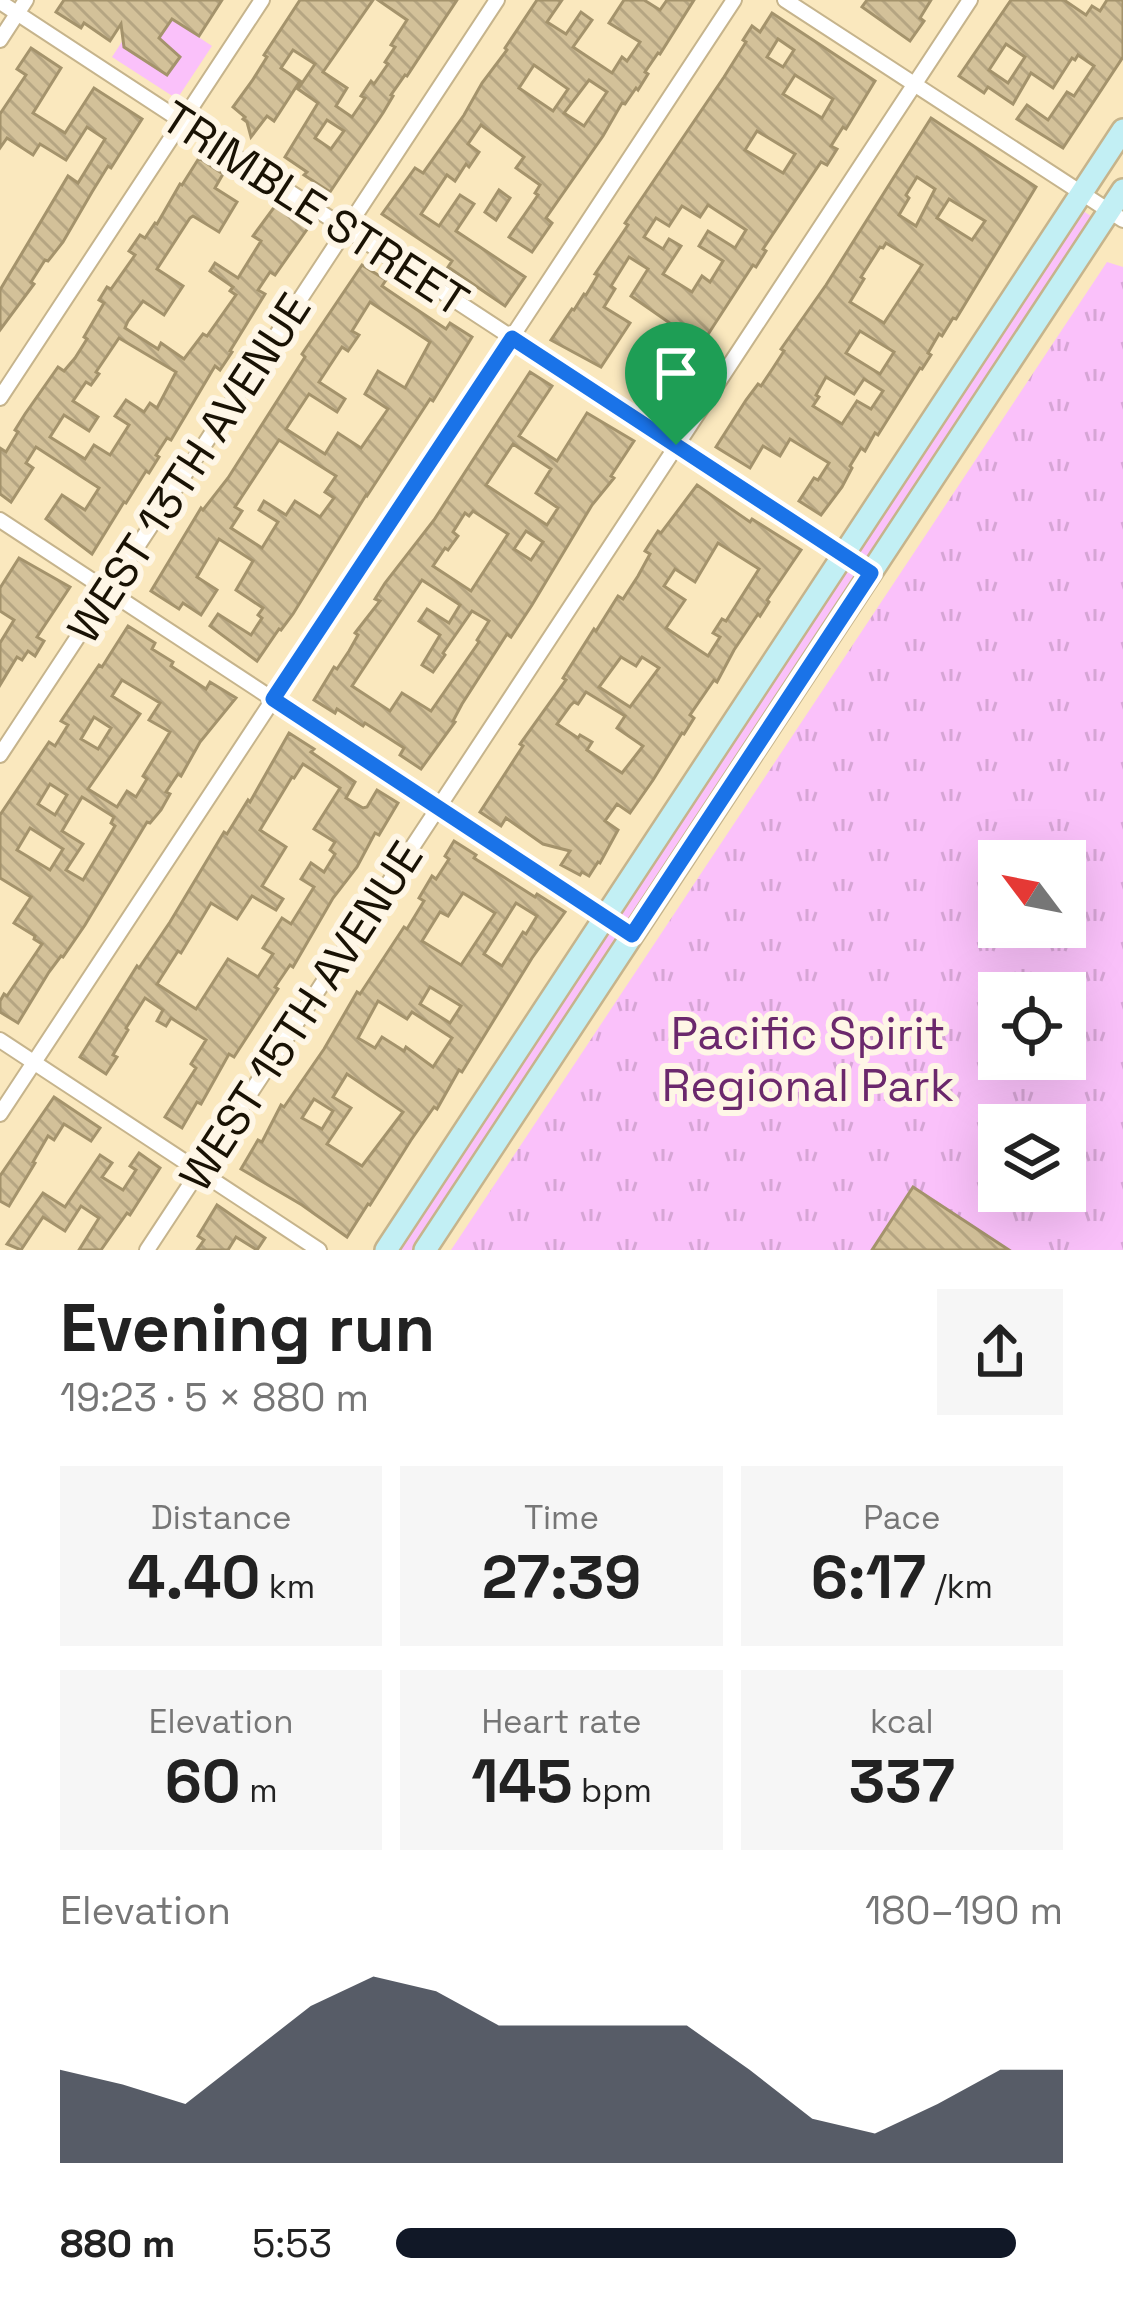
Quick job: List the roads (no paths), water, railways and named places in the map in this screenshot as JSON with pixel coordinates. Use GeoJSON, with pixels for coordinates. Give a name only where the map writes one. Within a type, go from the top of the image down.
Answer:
{"type":"FeatureCollection","features":[{"type":"Feature","properties":{"kind":"main road"},"geometry":{"type":"LineString","coordinates":[[386,1250],[1123,130]]}},
{"type":"Feature","properties":{"kind":"main road"},"geometry":{"type":"LineString","coordinates":[[425,1250],[871,573],[1116,216],[1123,190]]}},
{"type":"Feature","properties":{"kind":"street"},"geometry":{"type":"LineString","coordinates":[[0,398],[262,0]]}},
{"type":"Feature","properties":{"kind":"street","name":"WEST 13TH AVENUE"},"geometry":{"type":"LineString","coordinates":[[0,755],[497,0]]}},
{"type":"Feature","properties":{"kind":"street"},"geometry":{"type":"LineString","coordinates":[[0,1114],[734,0]]}},
{"type":"Feature","properties":{"kind":"street"},"geometry":{"type":"LineString","coordinates":[[785,0],[1116,216]]}},
{"type":"Feature","properties":{"kind":"street","name":"WEST 15TH AVENUE"},"geometry":{"type":"LineString","coordinates":[[147,1250],[970,0]]}},
{"type":"Feature","properties":{"kind":"street","name":"TRIMBLE STREET"},"geometry":{"type":"LineString","coordinates":[[0,2],[22,7],[182,122],[871,573]]}},
{"type":"Feature","properties":{"kind":"street"},"geometry":{"type":"LineString","coordinates":[[0,40],[22,7]]}},
{"type":"Feature","properties":{"kind":"street"},"geometry":{"type":"LineString","coordinates":[[0,520],[632,935]]}},
{"type":"Feature","properties":{"kind":"street"},"geometry":{"type":"LineString","coordinates":[[0,1040],[319,1250]]}},
{"type":"Feature","properties":{"kind":"park label","name":"Pacific Spirit Regional Park"},"geometry":{"type":"Point","coordinates":[808,1059]}}]}
